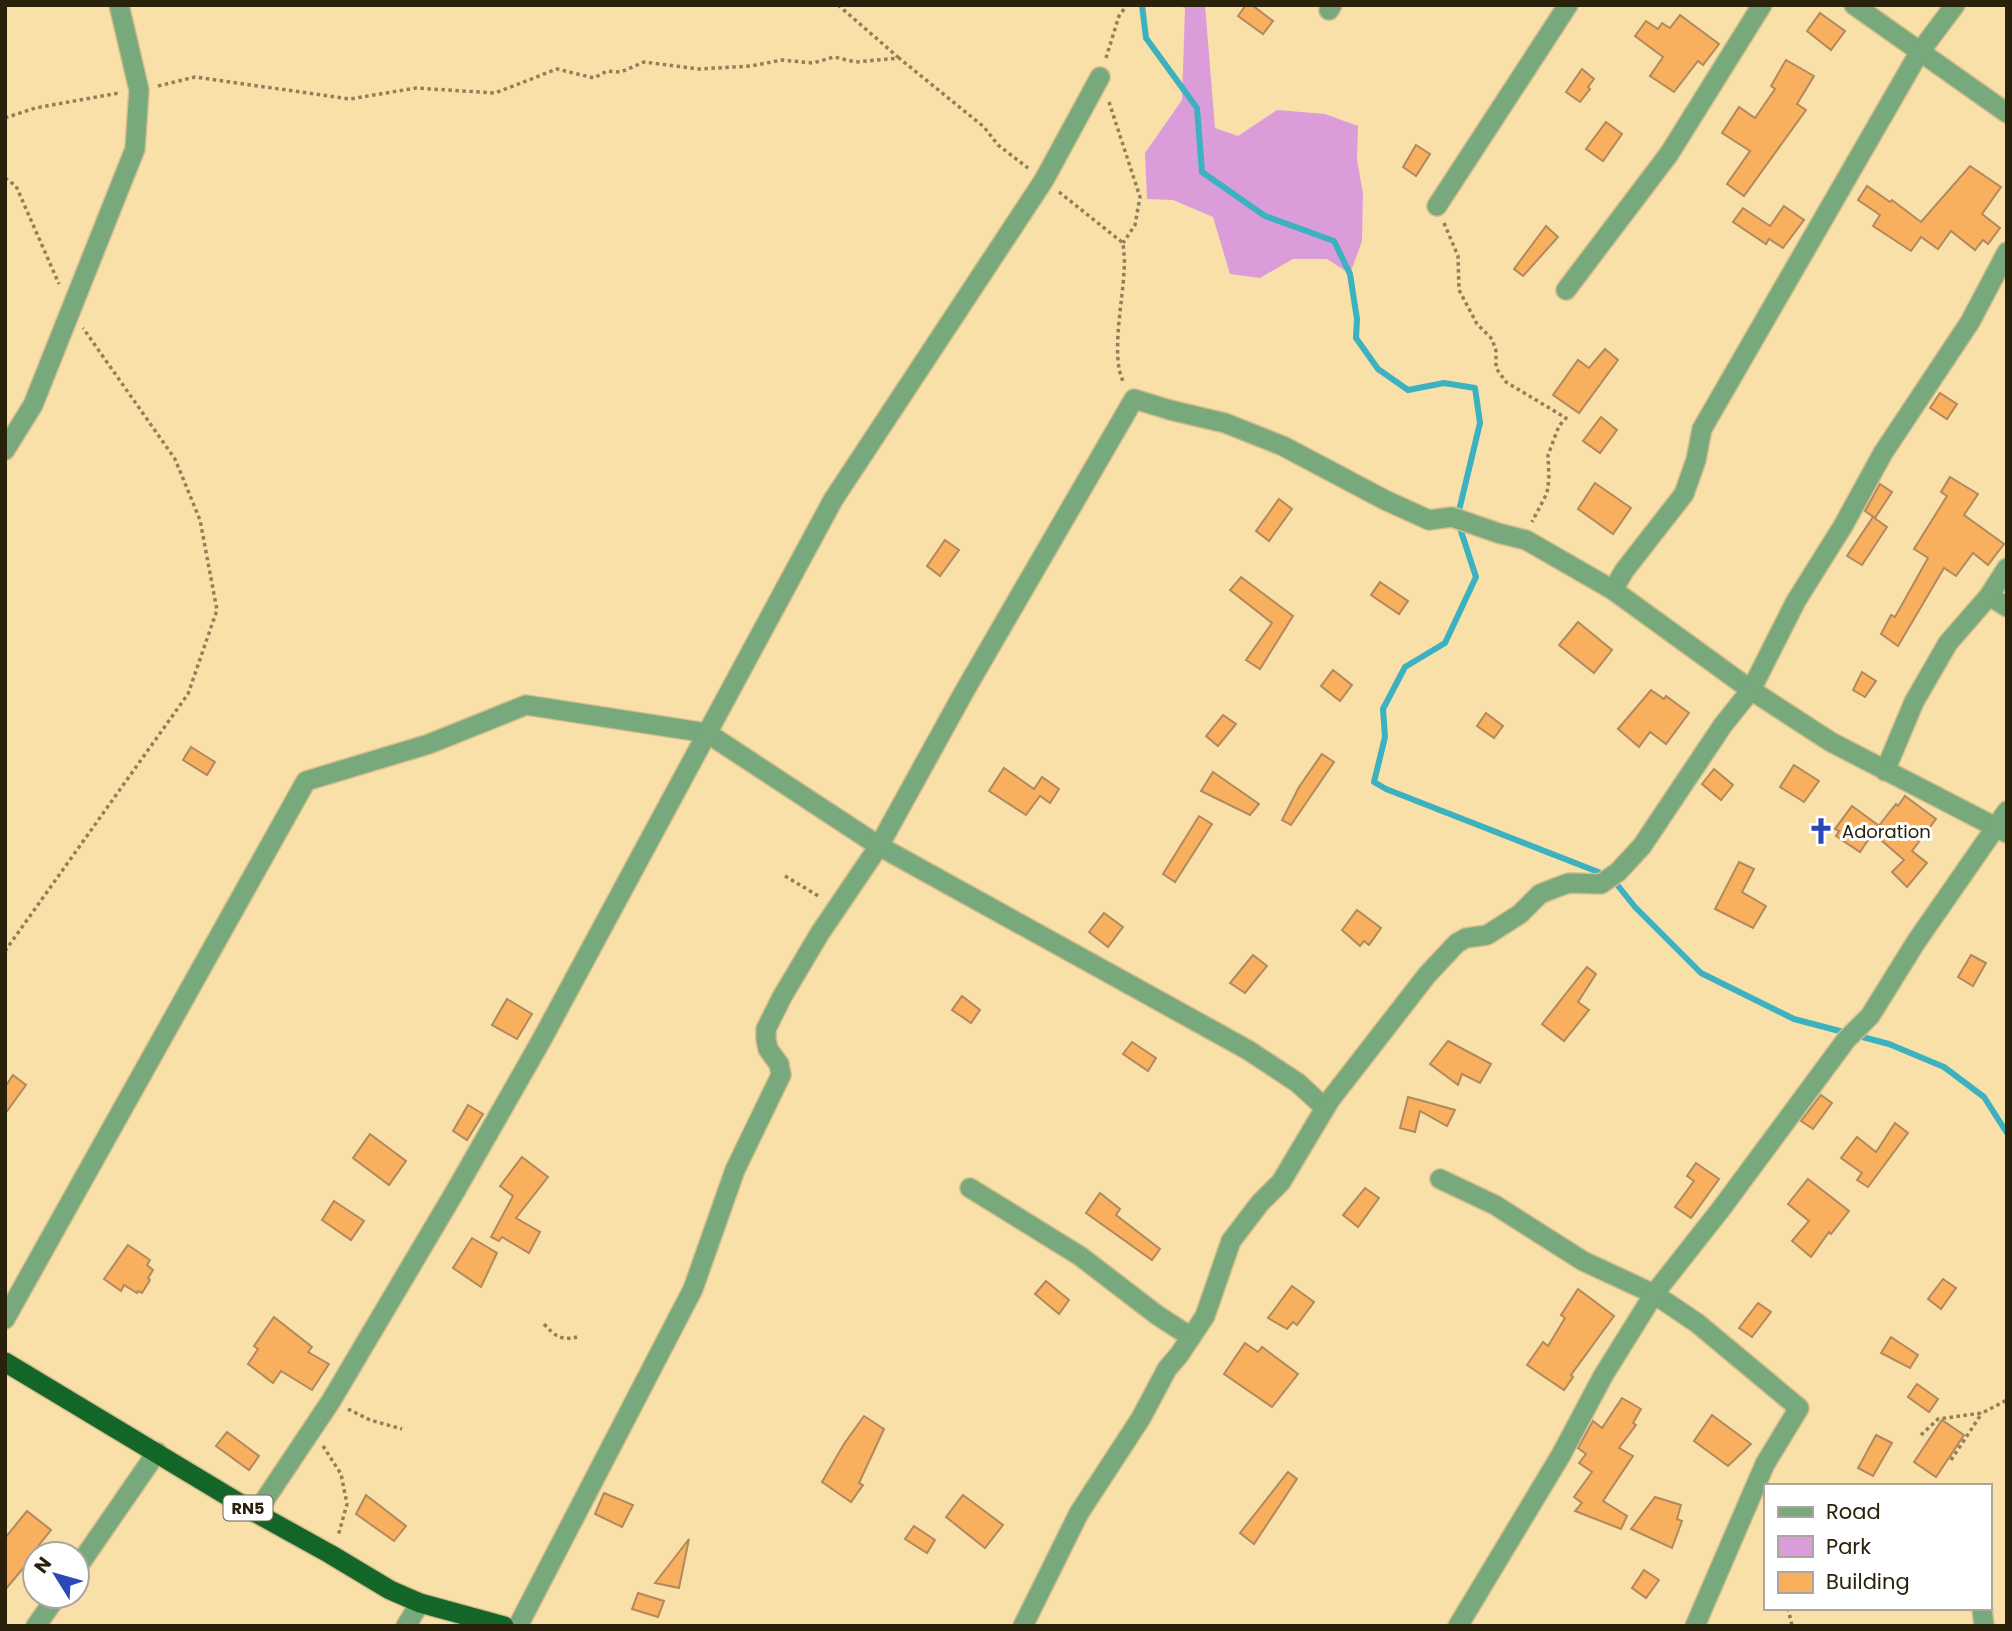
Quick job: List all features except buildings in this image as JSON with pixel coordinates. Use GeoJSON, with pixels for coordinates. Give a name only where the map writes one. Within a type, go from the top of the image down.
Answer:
{"type":"FeatureCollection","features":[{"type":"Feature","properties":{"kind":"highway","name":"RN5"},"geometry":{"type":"LineString","coordinates":[[6,1363],[390,1590],[421,1603],[504,1626]]}},
{"type":"Feature","properties":{"kind":"street"},"geometry":{"type":"LineString","coordinates":[[5,450],[33,405],[135,149],[139,90],[119,5]]}},
{"type":"Feature","properties":{"kind":"street"},"geometry":{"type":"LineString","coordinates":[[1437,206],[1568,5]]}},
{"type":"Feature","properties":{"kind":"street"},"geometry":{"type":"LineString","coordinates":[[1566,290],[1669,154],[1762,5]]}},
{"type":"Feature","properties":{"kind":"street"},"geometry":{"type":"LineString","coordinates":[[1854,5],[2007,113]]}},
{"type":"Feature","properties":{"kind":"street"},"geometry":{"type":"LineString","coordinates":[[1613,590],[1624,571],[1684,494],[1696,460],[1702,429],[1919,53],[1955,5]]}},
{"type":"Feature","properties":{"kind":"street"},"geometry":{"type":"LineString","coordinates":[[256,1513],[331,1401],[528,1064],[834,500],[1044,180],[1100,77]]}},
{"type":"Feature","properties":{"kind":"street"},"geometry":{"type":"LineString","coordinates":[[1023,1626],[1079,1513],[1142,1418],[1167,1369],[1205,1315],[1231,1241],[1260,1203],[1281,1182],[1325,1108],[1427,975],[1457,943],[1466,938],[1487,935],[1520,914],[1540,894],[1569,883],[1601,884],[1618,872],[1642,846],[1723,725],[1751,690],[1796,601],[1843,526],[1883,453],[1970,322],[2007,252]]}},
{"type":"Feature","properties":{"kind":"street"},"geometry":{"type":"LineString","coordinates":[[518,1626],[693,1289],[736,1170],[781,1074],[779,1064],[768,1049],[766,1029],[782,997],[837,906],[878,846],[964,692],[1135,400],[1226,422],[1271,441],[1429,520],[1452,517],[1498,533],[1519,536],[1613,590],[1751,690],[1831,741],[1885,771],[2003,823],[1916,942],[1870,1016],[1846,1040],[1721,1209],[1654,1294],[1599,1383],[1561,1455],[1458,1626]]}},
{"type":"Feature","properties":{"kind":"street"},"geometry":{"type":"LineString","coordinates":[[1885,771],[1914,702],[1948,643],[1989,596],[2007,568]]}},
{"type":"Feature","properties":{"kind":"street"},"geometry":{"type":"LineString","coordinates":[[1989,596],[2007,607]]}},
{"type":"Feature","properties":{"kind":"street"},"geometry":{"type":"LineString","coordinates":[[5,1319],[306,781],[429,744],[526,705],[707,733],[878,846],[1248,1049],[1298,1083],[1325,1108]]}},
{"type":"Feature","properties":{"kind":"street"},"geometry":{"type":"LineString","coordinates":[[1440,1179],[1495,1205],[1583,1261],[1654,1294],[1697,1322],[1799,1408],[1765,1464],[1695,1626]]}},
{"type":"Feature","properties":{"kind":"street"},"geometry":{"type":"LineString","coordinates":[[970,1188],[1080,1256],[1157,1315],[1191,1337]]}},
{"type":"Feature","properties":{"kind":"street"},"geometry":{"type":"LineString","coordinates":[[91,1548],[157,1452]]}},
{"type":"Feature","properties":{"kind":"street"},"geometry":{"type":"LineString","coordinates":[[405,1626],[421,1603]]}},
{"type":"Feature","properties":{"kind":"street"},"geometry":{"type":"LineString","coordinates":[[36,1626],[47,1610]]}},
{"type":"Feature","properties":{"kind":"path"},"geometry":{"type":"LineString","coordinates":[[838,5],[984,127],[998,145],[1123,243]]}},
{"type":"Feature","properties":{"kind":"path"},"geometry":{"type":"LineString","coordinates":[[1127,5],[1119,16],[1100,77],[1140,197],[1135,225],[1123,243],[1125,268],[1118,355],[1121,379],[1135,400]]}},
{"type":"Feature","properties":{"kind":"path"},"geometry":{"type":"LineString","coordinates":[[5,118],[36,107],[139,90],[195,77],[350,99],[416,88],[495,93],[557,69],[594,78],[607,71],[621,72],[644,62],[699,69],[751,66],[782,60],[813,63],[834,57],[856,62],[899,58]]}},
{"type":"Feature","properties":{"kind":"path"},"geometry":{"type":"LineString","coordinates":[[5,178],[16,186],[70,310],[176,459],[200,520],[217,610],[188,694],[5,951]]}},
{"type":"Feature","properties":{"kind":"path"},"geometry":{"type":"LineString","coordinates":[[1437,206],[1458,256],[1459,289],[1477,324],[1492,338],[1496,351],[1496,368],[1506,382],[1566,418],[1559,426],[1548,455],[1547,493],[1531,523],[1519,536]]}},
{"type":"Feature","properties":{"kind":"path"},"geometry":{"type":"LineString","coordinates":[[785,876],[837,906]]}},
{"type":"Feature","properties":{"kind":"path"},"geometry":{"type":"LineString","coordinates":[[544,1324],[555,1336],[566,1340],[577,1337]]}},
{"type":"Feature","properties":{"kind":"path"},"geometry":{"type":"LineString","coordinates":[[1921,1435],[1938,1419],[1982,1413],[2007,1400]]}},
{"type":"Feature","properties":{"kind":"path"},"geometry":{"type":"LineString","coordinates":[[331,1401],[370,1420],[402,1429]]}},
{"type":"Feature","properties":{"kind":"path"},"geometry":{"type":"LineString","coordinates":[[1951,1460],[1982,1413]]}},
{"type":"Feature","properties":{"kind":"path"},"geometry":{"type":"LineString","coordinates":[[312,1432],[341,1474],[347,1504],[343,1525],[330,1554]]}},
{"type":"Feature","properties":{"kind":"green space"},"geometry":{"type":"Polygon","coordinates":[[[1176,5],[1205,5],[1215,128],[1238,136],[1277,110],[1325,114],[1358,126],[1357,160],[1363,193],[1362,241],[1350,274],[1327,259],[1293,259],[1260,278],[1230,274],[1213,217],[1173,200],[1147,199],[1145,153],[1182,100],[1185,8],[1176,5]]]}},
{"type":"Feature","properties":{"kind":"waterway"},"geometry":{"type":"LineString","coordinates":[[1142,5],[1146,38],[1197,108],[1202,172],[1265,216],[1334,241],[1350,274],[1357,319],[1356,338],[1378,369],[1408,390],[1444,383],[1475,388],[1480,423],[1457,519],[1476,577],[1445,643],[1405,667],[1383,709],[1385,737],[1374,782],[1611,877],[1635,907],[1701,973],[1794,1019],[1889,1044],[1944,1067],[1984,1097],[2007,1133]]}},
{"type":"Feature","properties":{"kind":"place","name":"Adoration"},"geometry":{"type":"Point","coordinates":[1821,831]}}]}
